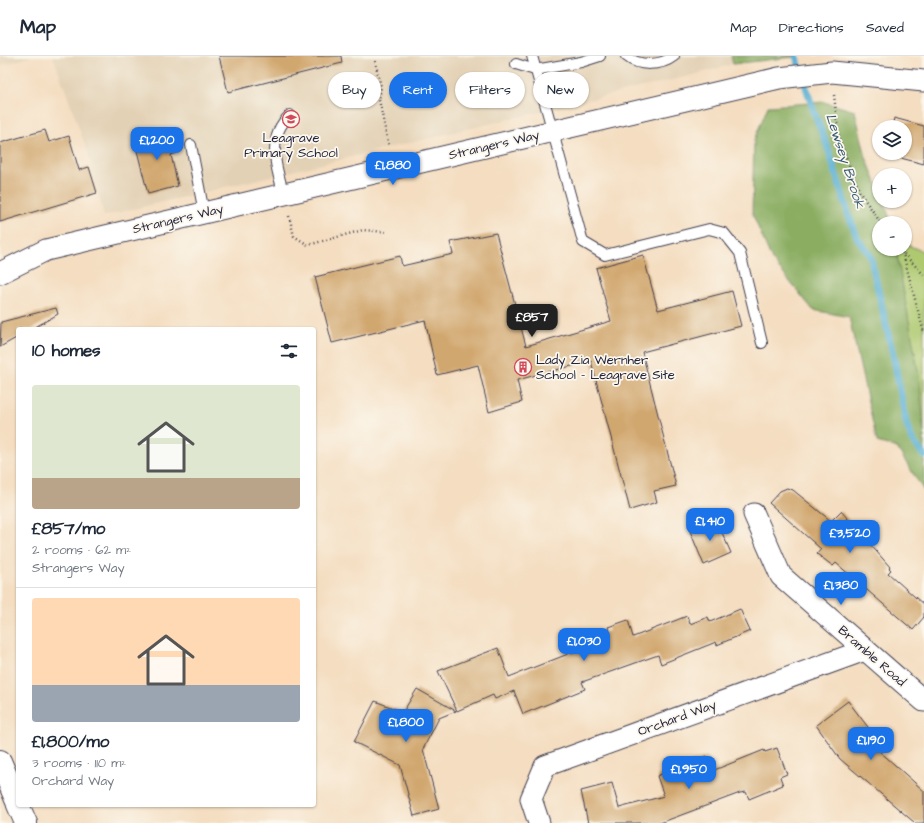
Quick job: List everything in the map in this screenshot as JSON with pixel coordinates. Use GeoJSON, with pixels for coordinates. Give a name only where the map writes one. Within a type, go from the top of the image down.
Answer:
{"type":"FeatureCollection","features":[{"type":"Feature","properties":{"kind":"street","name":"Strangers Way"},"geometry":{"type":"LineString","coordinates":[[0,273],[46,250],[779,78],[832,72],[924,81]]}},
{"type":"Feature","properties":{"kind":"street","name":"Bramble Road"},"geometry":{"type":"LineString","coordinates":[[754,514],[781,576],[924,701]]}},
{"type":"Feature","properties":{"kind":"street","name":"Orchard Way"},"geometry":{"type":"LineString","coordinates":[[539,823],[531,799],[545,766],[865,650]]}},
{"type":"Feature","properties":{"kind":"street"},"geometry":{"type":"LineString","coordinates":[[1,766],[16,800]]}},
{"type":"Feature","properties":{"kind":"street"},"geometry":{"type":"LineString","coordinates":[[19,807],[26,823]]}},
{"type":"Feature","properties":{"kind":"lane"},"geometry":{"type":"LineString","coordinates":[[532,56],[583,242],[605,255],[709,229],[724,233],[740,253],[762,344]]}},
{"type":"Feature","properties":{"kind":"lane"},"geometry":{"type":"LineString","coordinates":[[516,64],[535,70],[581,62],[600,56]]}},
{"type":"Feature","properties":{"kind":"lane"},"geometry":{"type":"LineString","coordinates":[[626,56],[642,64],[656,64],[669,60],[674,56]]}},
{"type":"Feature","properties":{"kind":"lane"},"geometry":{"type":"LineString","coordinates":[[284,194],[277,172],[275,148],[279,130],[290,114]]}},
{"type":"Feature","properties":{"kind":"lane"},"geometry":{"type":"LineString","coordinates":[[191,145],[204,213]]}},
{"type":"Feature","properties":{"kind":"path"},"geometry":{"type":"LineString","coordinates":[[375,61],[381,87],[379,100],[394,169]]}},
{"type":"Feature","properties":{"kind":"path"},"geometry":{"type":"LineString","coordinates":[[832,72],[838,139],[860,193],[876,216]]}},
{"type":"Feature","properties":{"kind":"path"},"geometry":{"type":"LineString","coordinates":[[284,194],[294,236],[308,245],[364,230],[387,232]]}},
{"type":"Feature","properties":{"kind":"path"},"geometry":{"type":"LineString","coordinates":[[905,256],[924,333]]}},
{"type":"Feature","properties":{"kind":"path"},"geometry":{"type":"LineString","coordinates":[[906,256],[924,275]]}},
{"type":"Feature","properties":{"kind":"shaded area"},"geometry":{"type":"Polygon","coordinates":[[[0,56],[32,56],[0,66],[0,56]]]}},
{"type":"Feature","properties":{"kind":"shaded area","name":"Leagrave Primary School"},"geometry":{"type":"Polygon","coordinates":[[[53,56],[793,56],[733,64],[589,100],[589,72],[533,72],[533,108],[555,108],[104,216],[88,153],[53,56]]]}},
{"type":"Feature","properties":{"kind":"green space"},"geometry":{"type":"Polygon","coordinates":[[[731,56],[793,56],[793,57],[733,64],[731,56]]]}},
{"type":"Feature","properties":{"kind":"green space"},"geometry":{"type":"Polygon","coordinates":[[[824,102],[855,111],[866,157],[872,172],[872,208],[886,208],[889,216],[872,216],[872,256],[897,256],[920,381],[924,438],[924,491],[897,448],[877,442],[849,317],[813,310],[772,260],[752,213],[754,140],[768,106],[824,102]]]}},
{"type":"Feature","properties":{"kind":"green space"},"geometry":{"type":"Polygon","coordinates":[[[912,247],[924,252],[924,438],[897,256],[912,256],[912,247]]]}},
{"type":"Feature","properties":{"kind":"building","name":"Leagrave Primary School"},"geometry":{"type":"Polygon","coordinates":[[[219,56],[341,56],[342,63],[228,92],[219,56]]]}},
{"type":"Feature","properties":{"kind":"building"},"geometry":{"type":"Polygon","coordinates":[[[912,123],[924,126],[924,164],[908,160],[912,160],[912,123]]]}},
{"type":"Feature","properties":{"kind":"building"},"geometry":{"type":"Polygon","coordinates":[[[45,130],[49,142],[69,136],[79,170],[89,167],[97,193],[0,222],[0,143],[45,130]]]}},
{"type":"Feature","properties":{"kind":"building"},"geometry":{"type":"Polygon","coordinates":[[[170,130],[176,153],[171,155],[178,186],[148,194],[134,139],[170,130]]]}},
{"type":"Feature","properties":{"kind":"building","name":"Lady Zia Wernher School - Leagrave Site"},"geometry":{"type":"Polygon","coordinates":[[[496,233],[526,346],[611,321],[596,268],[643,255],[658,310],[732,291],[741,326],[642,352],[676,486],[654,491],[657,502],[630,510],[591,361],[517,380],[522,402],[489,412],[478,365],[437,375],[425,320],[332,343],[315,277],[400,256],[402,266],[453,254],[450,242],[496,233]]]}},
{"type":"Feature","properties":{"kind":"building"},"geometry":{"type":"Polygon","coordinates":[[[56,308],[58,314],[35,327],[16,327],[16,338],[0,347],[1,322],[56,308]]]}},
{"type":"Feature","properties":{"kind":"building"},"geometry":{"type":"Polygon","coordinates":[[[787,488],[793,490],[831,521],[841,511],[890,567],[889,568],[891,570],[888,573],[924,605],[924,617],[913,630],[836,563],[833,566],[817,554],[821,549],[769,503],[780,491],[787,488]]]}},
{"type":"Feature","properties":{"kind":"building"},"geometry":{"type":"Polygon","coordinates":[[[716,519],[731,553],[704,565],[690,531],[716,519]]]}},
{"type":"Feature","properties":{"kind":"building"},"geometry":{"type":"Polygon","coordinates":[[[740,609],[750,631],[717,645],[716,642],[661,664],[658,655],[582,682],[585,689],[523,714],[514,691],[495,699],[493,695],[457,711],[438,671],[498,648],[509,677],[581,649],[581,647],[591,644],[589,637],[609,631],[608,627],[628,620],[633,637],[687,616],[690,624],[708,617],[710,622],[740,609]]]}},
{"type":"Feature","properties":{"kind":"building"},"geometry":{"type":"Polygon","coordinates":[[[417,689],[456,711],[439,718],[423,749],[439,809],[414,816],[400,765],[354,742],[375,701],[403,712],[417,689]]]}},
{"type":"Feature","properties":{"kind":"building"},"geometry":{"type":"Polygon","coordinates":[[[848,701],[874,735],[867,740],[924,791],[924,823],[915,823],[840,759],[816,725],[848,701]]]}},
{"type":"Feature","properties":{"kind":"building"},"geometry":{"type":"Polygon","coordinates":[[[777,748],[787,774],[780,777],[783,785],[749,799],[746,792],[740,793],[660,823],[588,823],[581,791],[612,783],[619,808],[664,796],[657,776],[685,764],[707,756],[712,771],[764,750],[765,752],[777,748]]]}},
{"type":"Feature","properties":{"kind":"waterway","name":"Lewsey Brook"},"geometry":{"type":"LineString","coordinates":[[796,56],[815,115],[827,145],[849,216],[858,239],[870,255],[894,359],[906,422],[912,439],[924,456]]}},
{"type":"Feature","properties":{"kind":"place","name":"Leagrave Primary School"},"geometry":{"type":"Point","coordinates":[291,119]}},
{"type":"Feature","properties":{"kind":"place","name":"Lady Zia Wernher School - Leagrave Site"},"geometry":{"type":"Point","coordinates":[523,367]}}]}
